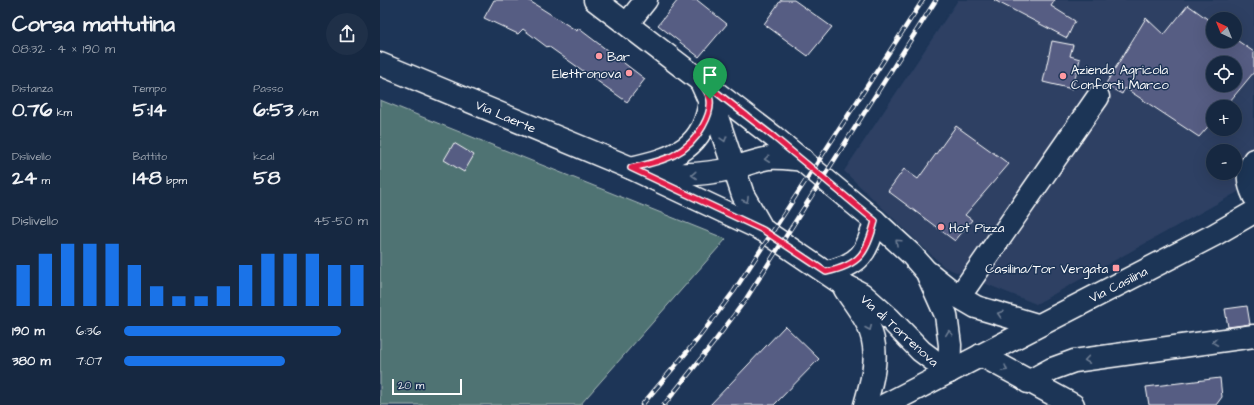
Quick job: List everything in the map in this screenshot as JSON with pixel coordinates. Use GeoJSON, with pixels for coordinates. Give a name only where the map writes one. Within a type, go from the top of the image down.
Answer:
{"type":"FeatureCollection","features":[{"type":"Feature","properties":{"kind":"street","name":"Via di Torrenova"},"geometry":{"type":"LineString","coordinates":[[595,0],[803,160],[875,221],[926,270],[959,297],[976,307],[1037,325]]}},
{"type":"Feature","properties":{"kind":"street"},"geometry":{"type":"LineString","coordinates":[[627,24],[646,0]]}},
{"type":"Feature","properties":{"kind":"street","name":"Via Laerte"},"geometry":{"type":"LineString","coordinates":[[380,64],[631,168]]}},
{"type":"Feature","properties":{"kind":"street","name":"Via di Torrenova"},"geometry":{"type":"LineString","coordinates":[[698,78],[710,99],[743,195],[763,230],[833,278],[862,294],[921,351],[949,372]]}},
{"type":"Feature","properties":{"kind":"street"},"geometry":{"type":"LineString","coordinates":[[959,297],[1098,97]]}},
{"type":"Feature","properties":{"kind":"street"},"geometry":{"type":"LineString","coordinates":[[631,168],[670,157],[688,147],[700,133],[706,122],[710,99]]}},
{"type":"Feature","properties":{"kind":"street"},"geometry":{"type":"LineString","coordinates":[[631,168],[679,176],[702,174],[733,168],[750,162],[771,158],[803,160]]}},
{"type":"Feature","properties":{"kind":"street"},"geometry":{"type":"LineString","coordinates":[[1254,160],[1251,165],[1248,181],[1254,196]]}},
{"type":"Feature","properties":{"kind":"street"},"geometry":{"type":"LineString","coordinates":[[631,168],[763,230]]}},
{"type":"Feature","properties":{"kind":"street","name":"Via Casilina"},"geometry":{"type":"LineString","coordinates":[[885,405],[1037,325],[1214,235],[1254,212]]}},
{"type":"Feature","properties":{"kind":"street"},"geometry":{"type":"LineString","coordinates":[[833,278],[861,255],[869,241],[875,221]]}},
{"type":"Feature","properties":{"kind":"street","name":"Via di Torrenova"},"geometry":{"type":"LineString","coordinates":[[926,270],[946,315],[950,344],[949,372]]}},
{"type":"Feature","properties":{"kind":"street","name":"Via di Torrenova"},"geometry":{"type":"LineString","coordinates":[[833,278],[867,322],[875,346],[872,378],[865,405]]}},
{"type":"Feature","properties":{"kind":"street"},"geometry":{"type":"LineString","coordinates":[[1028,382],[1044,373],[1074,361],[1254,336]]}},
{"type":"Feature","properties":{"kind":"street"},"geometry":{"type":"LineString","coordinates":[[981,355],[1028,382],[1073,405]]}},
{"type":"Feature","properties":{"kind":"shaded area"},"geometry":{"type":"Polygon","coordinates":[[[958,0],[1254,0],[1254,183],[1036,304],[944,267],[844,171],[958,0]]]}},
{"type":"Feature","properties":{"kind":"green space"},"geometry":{"type":"Polygon","coordinates":[[[380,100],[726,239],[580,405],[380,405],[380,100]]]}},
{"type":"Feature","properties":{"kind":"building"},"geometry":{"type":"Polygon","coordinates":[[[494,0],[528,0],[577,31],[578,28],[645,79],[627,102],[523,29],[518,34],[484,18],[494,0]]]}},
{"type":"Feature","properties":{"kind":"building"},"geometry":{"type":"Polygon","coordinates":[[[678,0],[697,0],[727,24],[699,57],[658,25],[678,0]]]}},
{"type":"Feature","properties":{"kind":"building"},"geometry":{"type":"Polygon","coordinates":[[[781,0],[794,0],[832,27],[808,56],[764,24],[781,0]]]}},
{"type":"Feature","properties":{"kind":"building"},"geometry":{"type":"Polygon","coordinates":[[[994,0],[1055,0],[1051,6],[1075,21],[1067,38],[994,0]]]}},
{"type":"Feature","properties":{"kind":"building"},"geometry":{"type":"Polygon","coordinates":[[[1188,5],[1206,18],[1206,48],[1242,48],[1242,44],[1254,52],[1254,72],[1242,86],[1242,56],[1206,56],[1206,92],[1237,92],[1231,100],[1206,100],[1206,129],[1199,137],[1125,88],[1122,94],[1105,85],[1146,18],[1164,35],[1188,5]]]}},
{"type":"Feature","properties":{"kind":"building"},"geometry":{"type":"Polygon","coordinates":[[[1052,41],[1073,45],[1070,56],[1080,59],[1072,89],[1043,82],[1052,41]]]}},
{"type":"Feature","properties":{"kind":"building"},"geometry":{"type":"Polygon","coordinates":[[[956,126],[1009,164],[965,215],[972,220],[955,241],[888,191],[904,169],[918,179],[956,126]]]}},
{"type":"Feature","properties":{"kind":"building"},"geometry":{"type":"Polygon","coordinates":[[[454,143],[474,155],[464,172],[444,160],[454,143]]]}},
{"type":"Feature","properties":{"kind":"building"},"geometry":{"type":"Polygon","coordinates":[[[1247,306],[1250,324],[1228,327],[1225,309],[1247,306]]]}},
{"type":"Feature","properties":{"kind":"building"},"geometry":{"type":"Polygon","coordinates":[[[785,326],[819,359],[774,405],[710,405],[785,326]]]}},
{"type":"Feature","properties":{"kind":"building"},"geometry":{"type":"Polygon","coordinates":[[[1220,378],[1222,397],[1216,405],[1149,405],[1146,387],[1220,378]]]}},
{"type":"Feature","properties":{"kind":"railway"},"geometry":{"type":"LineString","coordinates":[[642,405],[697,340],[734,291],[923,0]]}},
{"type":"Feature","properties":{"kind":"railway"},"geometry":{"type":"LineString","coordinates":[[664,405],[746,299],[936,0]]}},
{"type":"Feature","properties":{"kind":"place","name":"Bar"},"geometry":{"type":"Point","coordinates":[599,56]}},
{"type":"Feature","properties":{"kind":"place","name":"Elettronova"},"geometry":{"type":"Point","coordinates":[629,73]}},
{"type":"Feature","properties":{"kind":"place","name":"Azienda Agricola Conforti Marco"},"geometry":{"type":"Point","coordinates":[1063,76]}},
{"type":"Feature","properties":{"kind":"place","name":"Hot Pizza"},"geometry":{"type":"Point","coordinates":[941,227]}},
{"type":"Feature","properties":{"kind":"place","name":"Casilina/Tor Vergata"},"geometry":{"type":"Point","coordinates":[1116,268]}},
{"type":"Feature","properties":{"kind":"route"},"geometry":{"type":"LineString","coordinates":[[698,78],[803,160],[875,221],[872,234],[861,255],[848,266],[826,272],[763,230],[631,168],[658,162],[683,151],[688,147],[700,133],[706,122],[710,99],[698,78]]}}]}
